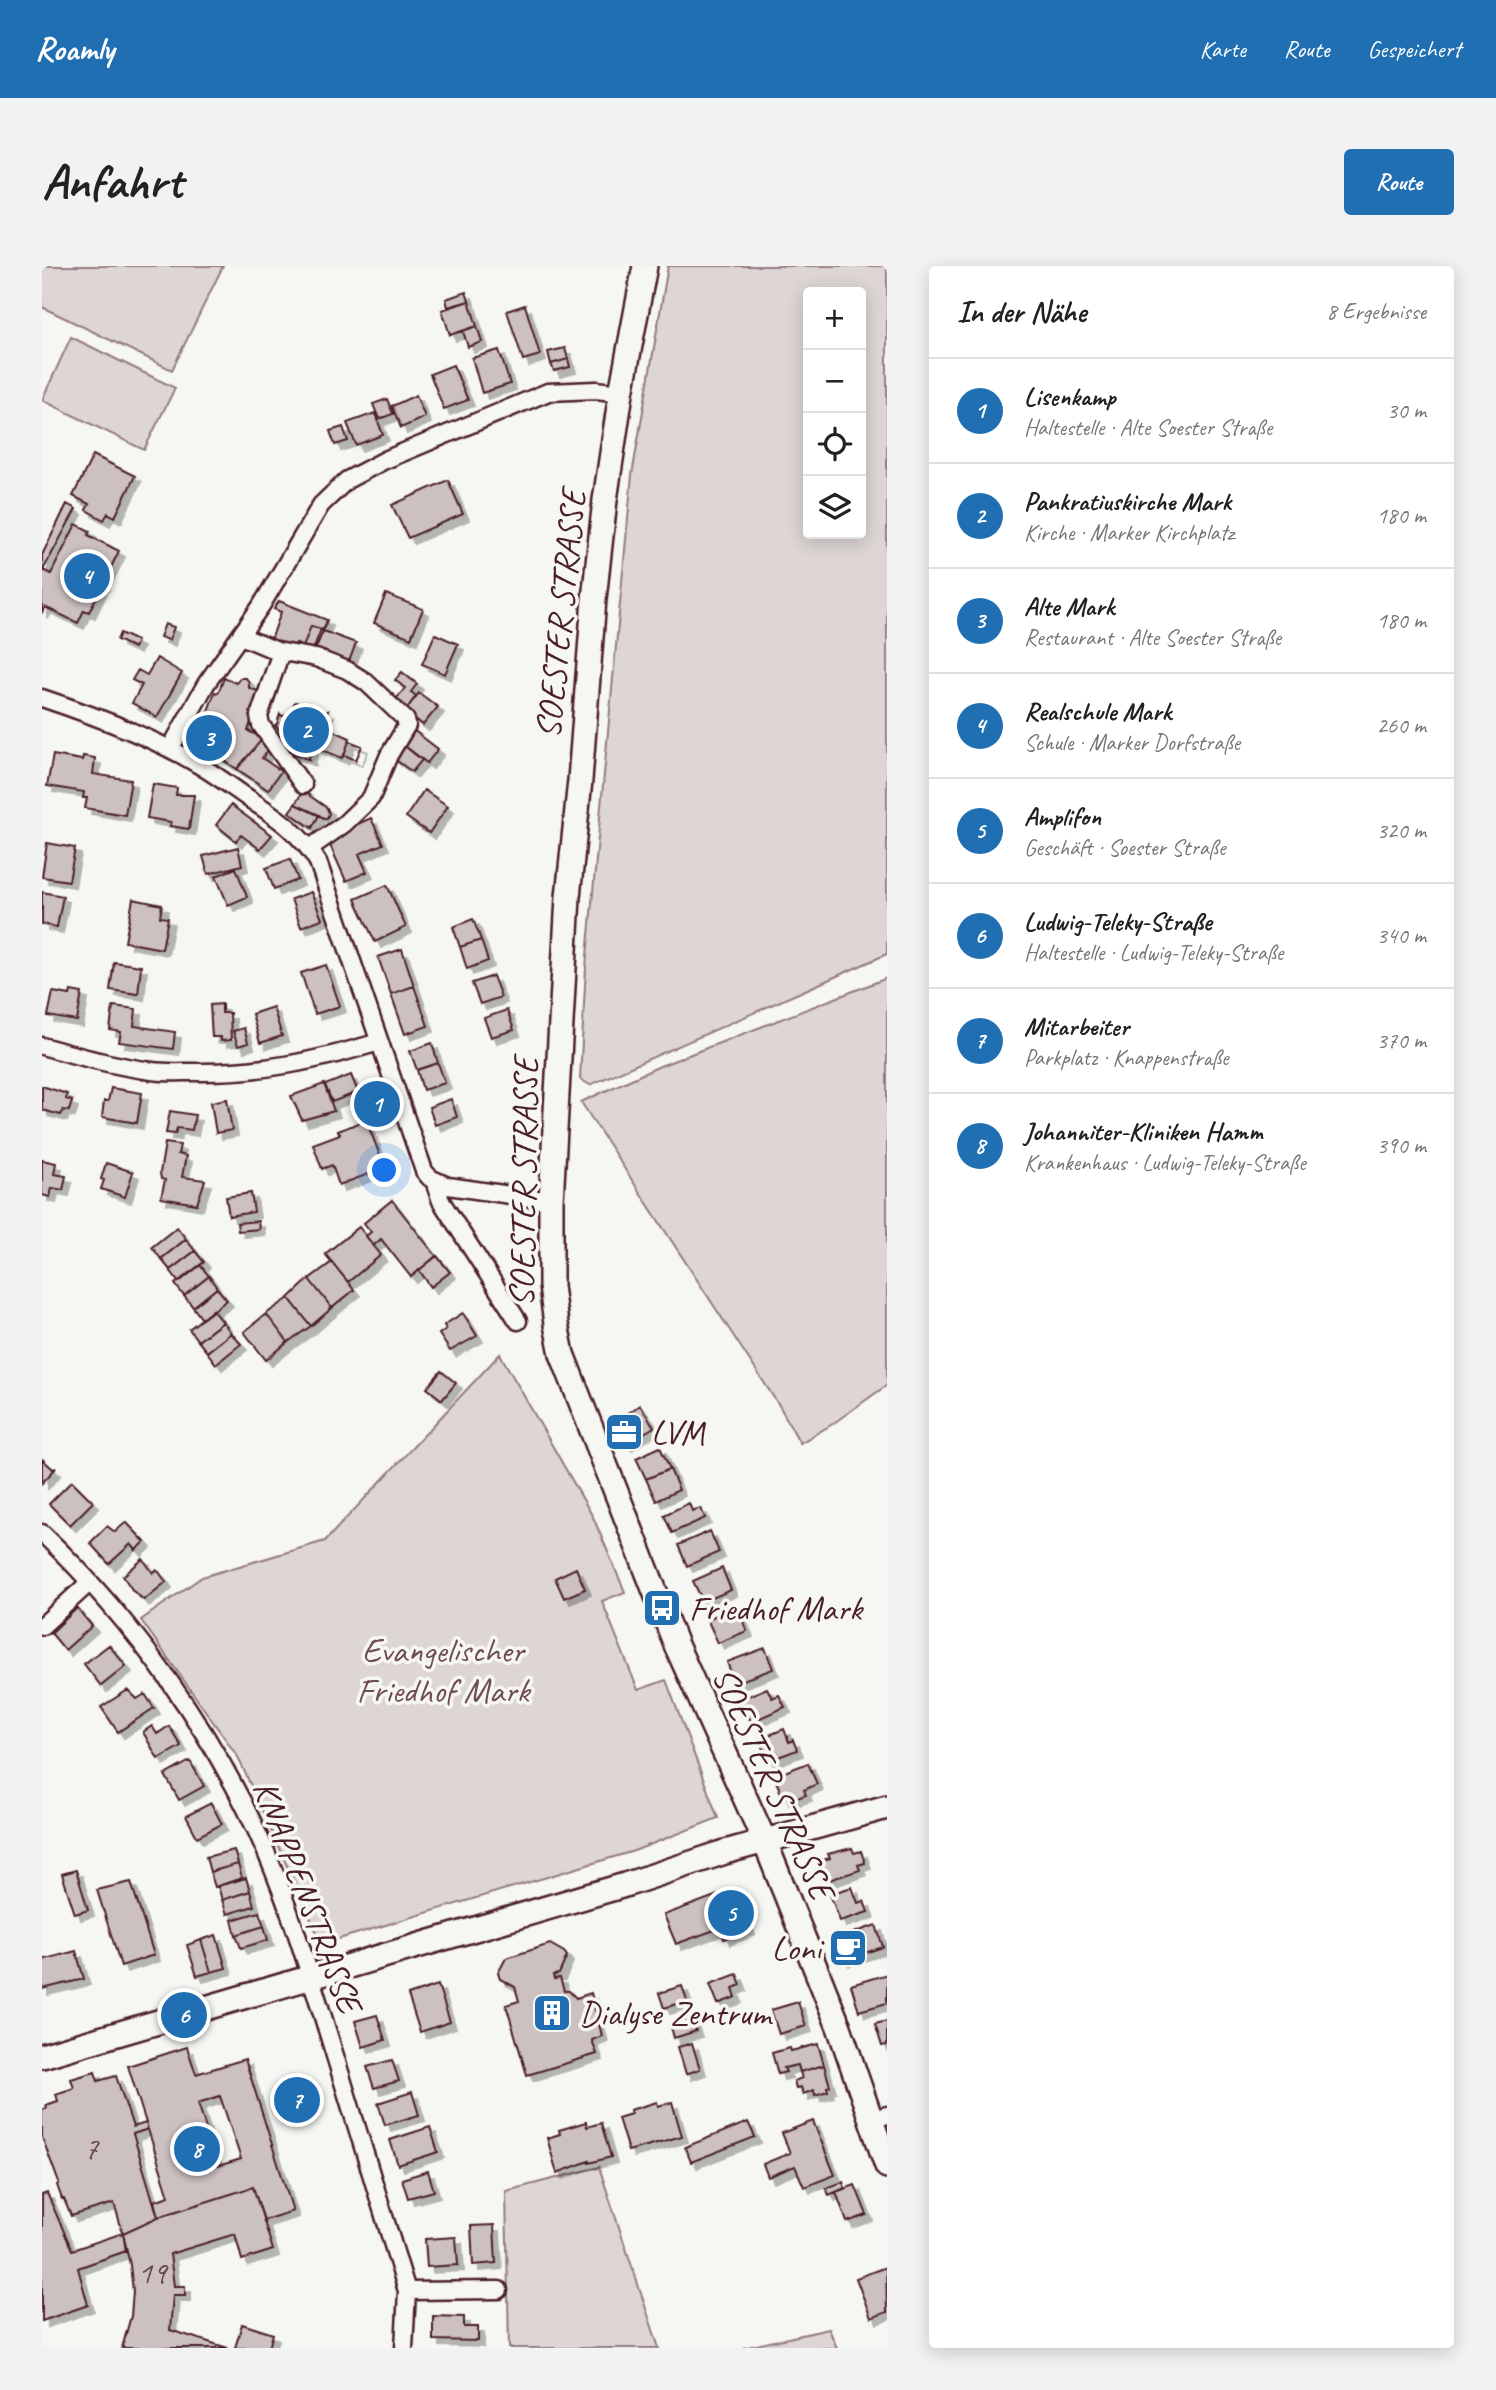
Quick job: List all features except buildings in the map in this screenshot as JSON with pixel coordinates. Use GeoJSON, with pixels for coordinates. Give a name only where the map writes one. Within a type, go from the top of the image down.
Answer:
{"type":"FeatureCollection","features":[{"type":"Feature","properties":{"kind":"main road","name":"SOESTER STRASSE"},"geometry":{"type":"LineString","coordinates":[[645,266],[621,393],[594,599],[568,897],[551,1201],[551,1286],[555,1324],[562,1354],[681,1657],[765,1842],[878,2118],[887,2166]]}},
{"type":"Feature","properties":{"kind":"main road"},"geometry":{"type":"LineString","coordinates":[[42,2056],[887,1807]]}},
{"type":"Feature","properties":{"kind":"street"},"geometry":{"type":"LineString","coordinates":[[170,749],[206,684],[241,636],[321,505],[347,480],[385,460],[548,392],[596,390],[621,393]]}},
{"type":"Feature","properties":{"kind":"street"},"geometry":{"type":"LineString","coordinates":[[241,636],[281,652],[316,658],[346,670],[379,693],[406,720],[407,726],[389,755],[371,798],[344,824],[310,848]]}},
{"type":"Feature","properties":{"kind":"street"},"geometry":{"type":"LineString","coordinates":[[281,652],[259,716],[261,726],[303,785]]}},
{"type":"Feature","properties":{"kind":"street"},"geometry":{"type":"LineString","coordinates":[[42,698],[89,714],[199,764],[278,818],[310,848],[318,862],[424,1171],[437,1182],[448,1186],[551,1201]]}},
{"type":"Feature","properties":{"kind":"street"},"geometry":{"type":"LineString","coordinates":[[42,1046],[102,1063],[155,1071],[233,1072],[294,1065],[379,1042]]}},
{"type":"Feature","properties":{"kind":"street"},"geometry":{"type":"LineString","coordinates":[[437,1182],[441,1201],[518,1321]]}},
{"type":"Feature","properties":{"kind":"street","name":"KNAPPENSTRASSE"},"geometry":{"type":"LineString","coordinates":[[42,1533],[90,1581],[176,1691],[222,1765],[265,1852],[303,1950],[407,2291],[404,2348]]}},
{"type":"Feature","properties":{"kind":"street"},"geometry":{"type":"LineString","coordinates":[[42,1626],[90,1581]]}},
{"type":"Feature","properties":{"kind":"street"},"geometry":{"type":"LineString","coordinates":[[407,2291],[499,2290]]}},
{"type":"Feature","properties":{"kind":"green space"},"geometry":{"type":"Polygon","coordinates":[[[42,266],[223,266],[172,370],[42,307],[42,266]]]}},
{"type":"Feature","properties":{"kind":"green space"},"geometry":{"type":"Polygon","coordinates":[[[668,266],[887,266],[887,954],[590,1085],[580,1079],[586,967],[632,475],[668,266]]]}},
{"type":"Feature","properties":{"kind":"green space"},"geometry":{"type":"Polygon","coordinates":[[[71,337],[175,388],[144,450],[42,400],[71,337]]]}},
{"type":"Feature","properties":{"kind":"green space"},"geometry":{"type":"Polygon","coordinates":[[[887,978],[887,1385],[831,1425],[800,1443],[780,1407],[581,1102],[660,1066],[887,978]]]}},
{"type":"Feature","properties":{"kind":"green space","name":"Evangelischer Friedhof Mark"},"geometry":{"type":"Polygon","coordinates":[[[500,1354],[593,1517],[625,1592],[602,1601],[638,1690],[666,1680],[718,1818],[634,1851],[322,1944],[238,1757],[141,1620],[202,1577],[325,1541],[500,1354]]]}},
{"type":"Feature","properties":{"kind":"green space"},"geometry":{"type":"Polygon","coordinates":[[[599,2167],[659,2348],[509,2348],[506,2191],[599,2167]]]}},
{"type":"Feature","properties":{"kind":"green space"},"geometry":{"type":"Polygon","coordinates":[[[829,2329],[837,2348],[743,2348],[829,2329]]]}},
{"type":"Feature","properties":{"kind":"place","name":"Realschule Mark"},"geometry":{"type":"Point","coordinates":[87,576]}},
{"type":"Feature","properties":{"kind":"place","name":"Pankratiuskirche Mark"},"geometry":{"type":"Point","coordinates":[306,730]}},
{"type":"Feature","properties":{"kind":"place","name":"Alte Mark"},"geometry":{"type":"Point","coordinates":[209,738]}},
{"type":"Feature","properties":{"kind":"place","name":"Lisenkamp"},"geometry":{"type":"Point","coordinates":[377,1104]}},
{"type":"Feature","properties":{"kind":"place","name":"LVM"},"geometry":{"type":"Point","coordinates":[624,1432]}},
{"type":"Feature","properties":{"kind":"place","name":"Friedhof Mark"},"geometry":{"type":"Point","coordinates":[662,1608]}},
{"type":"Feature","properties":{"kind":"place","name":"Amplifon"},"geometry":{"type":"Point","coordinates":[731,1913]}},
{"type":"Feature","properties":{"kind":"place","name":"Loni"},"geometry":{"type":"Point","coordinates":[848,1948]}},
{"type":"Feature","properties":{"kind":"place","name":"Dialyse Zentrum"},"geometry":{"type":"Point","coordinates":[552,2013]}},
{"type":"Feature","properties":{"kind":"place","name":"Ludwig-Teleky-Straße"},"geometry":{"type":"Point","coordinates":[184,2015]}},
{"type":"Feature","properties":{"kind":"place","name":"Mitarbeiter"},"geometry":{"type":"Point","coordinates":[297,2100]}},
{"type":"Feature","properties":{"kind":"place","name":"Johanniter-Kliniken Hamm"},"geometry":{"type":"Point","coordinates":[197,2149]}}]}
